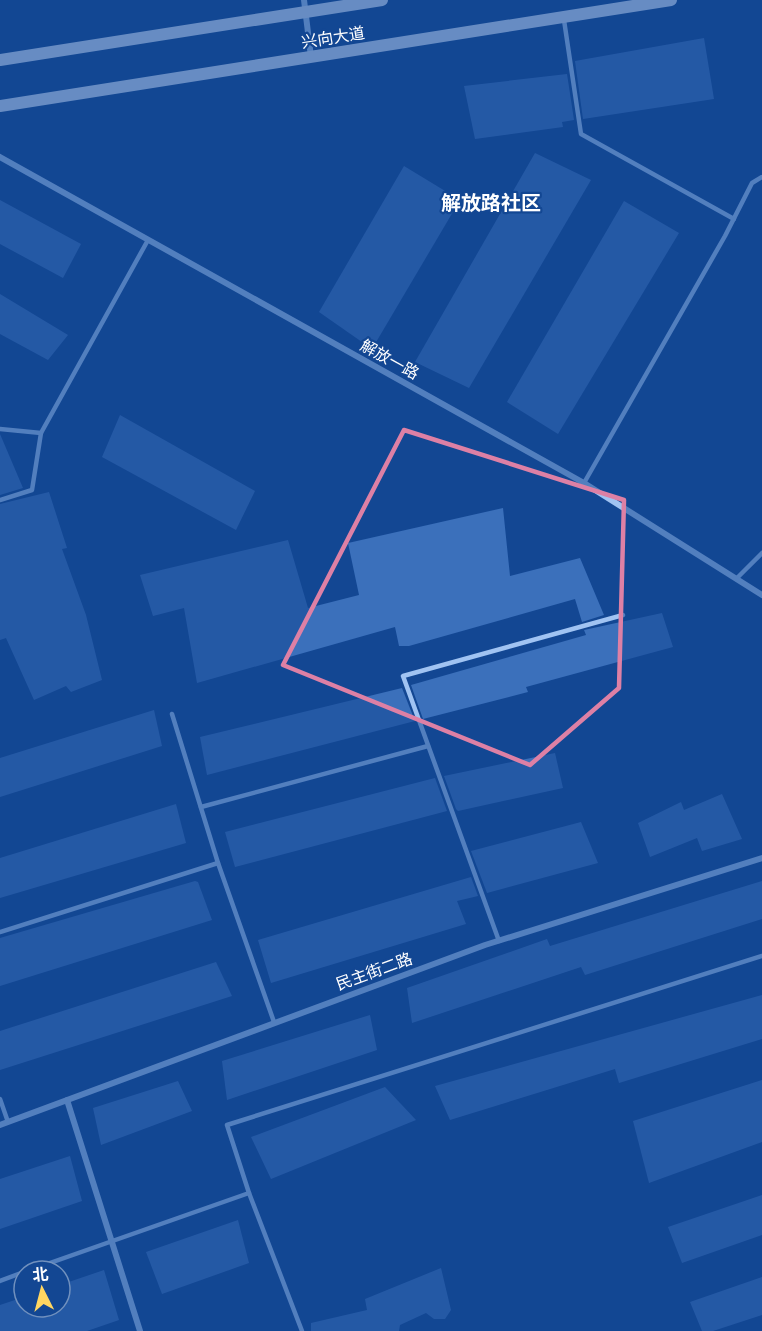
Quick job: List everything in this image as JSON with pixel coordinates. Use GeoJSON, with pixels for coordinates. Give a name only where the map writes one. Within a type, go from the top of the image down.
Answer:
{"type":"FeatureCollection","features":[{"type":"Feature","properties":{"kind":"street","name":"兴向大道"},"geometry":{"type":"LineString","coordinates":[[0,60],[305,6],[382,0]]}},
{"type":"Feature","properties":{"kind":"street","name":"兴向大道"},"geometry":{"type":"LineString","coordinates":[[0,106],[671,0]]}},
{"type":"Feature","properties":{"kind":"street"},"geometry":{"type":"LineString","coordinates":[[305,6],[311,57]]}},
{"type":"Feature","properties":{"kind":"street","name":"解放一路"},"geometry":{"type":"LineString","coordinates":[[0,157],[584,483],[762,595]]}},
{"type":"Feature","properties":{"kind":"street","name":"民主街二路"},"geometry":{"type":"LineString","coordinates":[[0,1125],[274,1022],[499,941],[762,858]]}},
{"type":"Feature","properties":{"kind":"street"},"geometry":{"type":"LineString","coordinates":[[67,1100],[140,1331]]}},
{"type":"Feature","properties":{"kind":"lane"},"geometry":{"type":"LineString","coordinates":[[563,17],[581,134],[734,219]]}},
{"type":"Feature","properties":{"kind":"lane"},"geometry":{"type":"LineString","coordinates":[[584,483],[734,219],[752,183],[762,177]]}},
{"type":"Feature","properties":{"kind":"lane"},"geometry":{"type":"LineString","coordinates":[[0,500],[32,490],[41,433],[148,240]]}},
{"type":"Feature","properties":{"kind":"lane"},"geometry":{"type":"LineString","coordinates":[[0,429],[41,433]]}},
{"type":"Feature","properties":{"kind":"lane"},"geometry":{"type":"LineString","coordinates":[[736,579],[762,553]]}},
{"type":"Feature","properties":{"kind":"lane"},"geometry":{"type":"LineString","coordinates":[[499,941],[403,676],[623,615]]}},
{"type":"Feature","properties":{"kind":"lane"},"geometry":{"type":"LineString","coordinates":[[172,714],[218,863],[274,1022]]}},
{"type":"Feature","properties":{"kind":"lane"},"geometry":{"type":"LineString","coordinates":[[201,807],[428,746]]}},
{"type":"Feature","properties":{"kind":"lane"},"geometry":{"type":"LineString","coordinates":[[0,932],[218,863]]}},
{"type":"Feature","properties":{"kind":"lane"},"geometry":{"type":"LineString","coordinates":[[302,1331],[249,1193],[227,1125],[762,956]]}},
{"type":"Feature","properties":{"kind":"lane"},"geometry":{"type":"LineString","coordinates":[[0,1099],[8,1122]]}},
{"type":"Feature","properties":{"kind":"lane"},"geometry":{"type":"LineString","coordinates":[[61,1259],[249,1193]]}},
{"type":"Feature","properties":{"kind":"highlighted area"},"geometry":{"type":"Polygon","coordinates":[[[404,430],[624,500],[619,688],[530,765],[283,665],[404,430]]]}},
{"type":"Feature","properties":{"kind":"building"},"geometry":{"type":"Polygon","coordinates":[[[704,38],[714,99],[583,119],[575,61],[704,38]]]}},
{"type":"Feature","properties":{"kind":"building"},"geometry":{"type":"Polygon","coordinates":[[[567,74],[574,120],[562,122],[563,127],[475,139],[464,86],[567,74]]]}},
{"type":"Feature","properties":{"kind":"building"},"geometry":{"type":"Polygon","coordinates":[[[535,153],[591,180],[469,388],[415,362],[535,153]]]}},
{"type":"Feature","properties":{"kind":"building"},"geometry":{"type":"Polygon","coordinates":[[[404,166],[460,200],[372,349],[319,312],[404,166]]]}},
{"type":"Feature","properties":{"kind":"building"},"geometry":{"type":"Polygon","coordinates":[[[0,200],[81,244],[63,278],[0,244],[0,200]]]}},
{"type":"Feature","properties":{"kind":"building"},"geometry":{"type":"Polygon","coordinates":[[[624,201],[679,233],[558,434],[507,402],[624,201]]]}},
{"type":"Feature","properties":{"kind":"building"},"geometry":{"type":"Polygon","coordinates":[[[0,294],[68,335],[48,360],[0,334],[0,294]]]}},
{"type":"Feature","properties":{"kind":"building"},"geometry":{"type":"Polygon","coordinates":[[[120,415],[255,491],[236,530],[102,457],[120,415]]]}},
{"type":"Feature","properties":{"kind":"building"},"geometry":{"type":"Polygon","coordinates":[[[0,434],[23,488],[0,495],[0,434]]]}},
{"type":"Feature","properties":{"kind":"building"},"geometry":{"type":"Polygon","coordinates":[[[49,492],[67,548],[62,549],[86,615],[102,680],[71,692],[66,686],[34,700],[6,638],[0,640],[0,504],[49,492]]]}},
{"type":"Feature","properties":{"kind":"building"},"geometry":{"type":"Polygon","coordinates":[[[503,508],[510,576],[580,558],[604,615],[582,622],[575,599],[409,646],[399,646],[395,627],[197,683],[184,608],[153,616],[140,575],[288,540],[308,608],[359,595],[348,543],[503,508]]]}},
{"type":"Feature","properties":{"kind":"building"},"geometry":{"type":"Polygon","coordinates":[[[662,613],[673,647],[526,687],[528,692],[423,719],[411,685],[586,635],[584,630],[662,613]]]}},
{"type":"Feature","properties":{"kind":"building"},"geometry":{"type":"Polygon","coordinates":[[[402,688],[415,721],[207,775],[200,737],[402,688]]]}},
{"type":"Feature","properties":{"kind":"building"},"geometry":{"type":"Polygon","coordinates":[[[154,710],[162,746],[0,797],[0,758],[154,710]]]}},
{"type":"Feature","properties":{"kind":"building"},"geometry":{"type":"Polygon","coordinates":[[[555,753],[563,788],[458,811],[456,809],[444,776],[555,753]]]}},
{"type":"Feature","properties":{"kind":"building"},"geometry":{"type":"Polygon","coordinates":[[[435,778],[447,811],[235,867],[225,832],[435,778]]]}},
{"type":"Feature","properties":{"kind":"building"},"geometry":{"type":"Polygon","coordinates":[[[722,794],[742,839],[702,851],[697,838],[650,857],[638,823],[681,802],[684,810],[722,794]]]}},
{"type":"Feature","properties":{"kind":"building"},"geometry":{"type":"Polygon","coordinates":[[[176,804],[186,843],[0,898],[0,858],[176,804]]]}},
{"type":"Feature","properties":{"kind":"building"},"geometry":{"type":"Polygon","coordinates":[[[581,822],[598,863],[487,893],[471,851],[581,822]]]}},
{"type":"Feature","properties":{"kind":"building"},"geometry":{"type":"Polygon","coordinates":[[[471,877],[478,896],[457,901],[466,924],[271,983],[258,940],[471,877]]]}},
{"type":"Feature","properties":{"kind":"building"},"geometry":{"type":"Polygon","coordinates":[[[762,881],[762,919],[585,975],[581,967],[412,1023],[407,988],[547,939],[550,946],[762,881]]]}},
{"type":"Feature","properties":{"kind":"building"},"geometry":{"type":"Polygon","coordinates":[[[198,882],[212,920],[0,986],[0,938],[198,882]]]}},
{"type":"Feature","properties":{"kind":"building"},"geometry":{"type":"Polygon","coordinates":[[[216,962],[232,996],[0,1070],[0,1031],[216,962]]]}},
{"type":"Feature","properties":{"kind":"building"},"geometry":{"type":"Polygon","coordinates":[[[762,995],[762,1039],[619,1083],[615,1069],[450,1120],[435,1086],[762,995]]]}},
{"type":"Feature","properties":{"kind":"building"},"geometry":{"type":"Polygon","coordinates":[[[370,1015],[377,1050],[227,1100],[222,1061],[370,1015]]]}},
{"type":"Feature","properties":{"kind":"building"},"geometry":{"type":"Polygon","coordinates":[[[762,1080],[762,1142],[649,1183],[633,1121],[762,1080]]]}},
{"type":"Feature","properties":{"kind":"building"},"geometry":{"type":"Polygon","coordinates":[[[178,1081],[192,1111],[101,1145],[93,1108],[178,1081]]]}},
{"type":"Feature","properties":{"kind":"building"},"geometry":{"type":"Polygon","coordinates":[[[385,1087],[416,1120],[271,1179],[251,1137],[385,1087]]]}},
{"type":"Feature","properties":{"kind":"building"},"geometry":{"type":"Polygon","coordinates":[[[70,1156],[82,1201],[0,1229],[0,1179],[70,1156]]]}},
{"type":"Feature","properties":{"kind":"building"},"geometry":{"type":"Polygon","coordinates":[[[762,1195],[762,1235],[682,1263],[668,1227],[762,1195]]]}},
{"type":"Feature","properties":{"kind":"building"},"geometry":{"type":"Polygon","coordinates":[[[238,1220],[249,1263],[162,1294],[146,1252],[238,1220]]]}},
{"type":"Feature","properties":{"kind":"building"},"geometry":{"type":"Polygon","coordinates":[[[441,1268],[451,1310],[445,1319],[434,1319],[426,1313],[400,1325],[399,1331],[311,1331],[311,1323],[367,1310],[365,1299],[441,1268]]]}},
{"type":"Feature","properties":{"kind":"building"},"geometry":{"type":"Polygon","coordinates":[[[104,1270],[119,1320],[87,1331],[0,1331],[0,1305],[12,1301],[12,1319],[72,1319],[72,1281],[104,1270]]]}},
{"type":"Feature","properties":{"kind":"building"},"geometry":{"type":"Polygon","coordinates":[[[762,1277],[762,1315],[713,1331],[702,1331],[690,1302],[762,1277]]]}},
{"type":"Feature","properties":{"kind":"district","name":"解放路社区"},"geometry":{"type":"Point","coordinates":[491,203]}}]}
